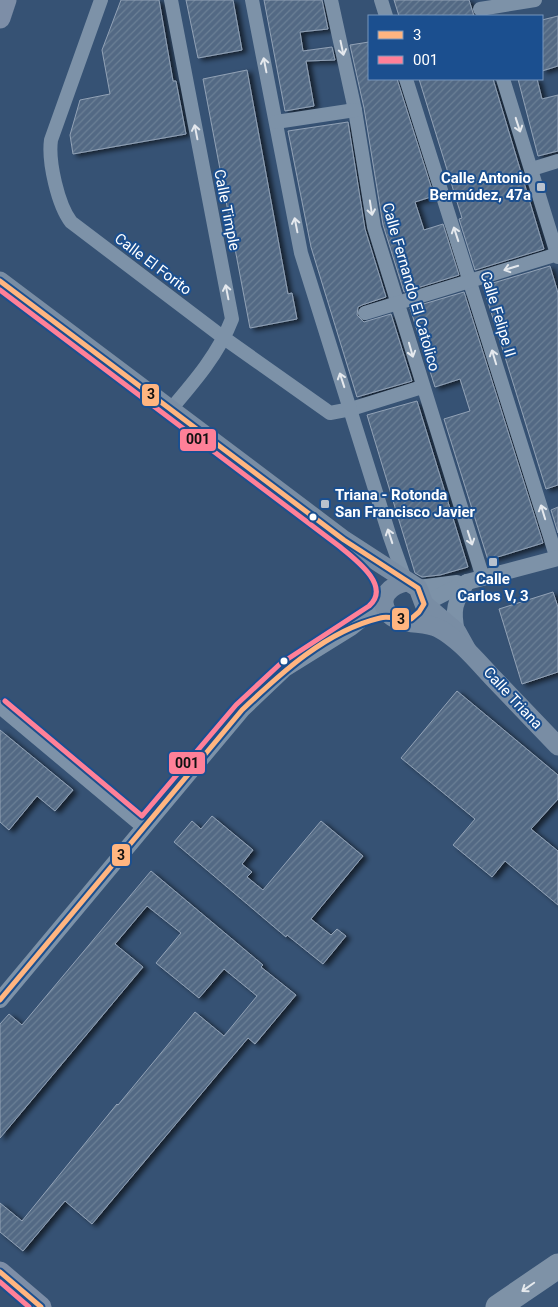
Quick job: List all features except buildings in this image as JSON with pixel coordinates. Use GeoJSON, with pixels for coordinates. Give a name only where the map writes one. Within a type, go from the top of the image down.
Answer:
{"type":"FeatureCollection","features":[{"type":"Feature","properties":{"kind":"highway"},"geometry":{"type":"LineString","coordinates":[[498,1307],[558,1266]]}},
{"type":"Feature","properties":{"kind":"highway"},"geometry":{"type":"LineString","coordinates":[[530,1307],[558,1286]]}},
{"type":"Feature","properties":{"kind":"main road"},"geometry":{"type":"LineString","coordinates":[[0,18],[6,0]]}},
{"type":"Feature","properties":{"kind":"main road"},"geometry":{"type":"LineString","coordinates":[[0,281],[344,540],[416,591],[457,632],[467,650]]}},
{"type":"Feature","properties":{"kind":"main road"},"geometry":{"type":"LineString","coordinates":[[344,540],[377,571],[388,613],[402,620],[438,628],[467,650]]}},
{"type":"Feature","properties":{"kind":"main road"},"geometry":{"type":"LineString","coordinates":[[385,598],[394,584],[416,591]]}},
{"type":"Feature","properties":{"kind":"main road"},"geometry":{"type":"LineString","coordinates":[[402,620],[418,615],[416,591]]}},
{"type":"Feature","properties":{"kind":"main road","name":"Calle Triana"},"geometry":{"type":"LineString","coordinates":[[467,650],[558,746]]}},
{"type":"Feature","properties":{"kind":"main road"},"geometry":{"type":"LineString","coordinates":[[0,1272],[41,1307]]}},
{"type":"Feature","properties":{"kind":"street","name":"Calle El Forito"},"geometry":{"type":"LineString","coordinates":[[102,0],[51,140],[49,152],[62,211],[71,222],[224,338],[330,413],[352,409],[422,387]]}},
{"type":"Feature","properties":{"kind":"street","name":"Calle Timple"},"geometry":{"type":"LineString","coordinates":[[171,408],[194,382],[224,338],[232,319],[172,0]]}},
{"type":"Feature","properties":{"kind":"street"},"geometry":{"type":"LineString","coordinates":[[252,0],[302,253],[352,409],[390,537],[416,591],[475,580],[558,559]]}},
{"type":"Feature","properties":{"kind":"street","name":"Calle Fernando El Catolico"},"geometry":{"type":"LineString","coordinates":[[332,0],[355,110],[374,226],[422,387],[475,580]]}},
{"type":"Feature","properties":{"kind":"street"},"geometry":{"type":"LineString","coordinates":[[382,0],[386,15]]}},
{"type":"Feature","properties":{"kind":"street"},"geometry":{"type":"LineString","coordinates":[[480,8],[535,0]]}},
{"type":"Feature","properties":{"kind":"street","name":"Calle Felipe II"},"geometry":{"type":"LineString","coordinates":[[406,80],[558,559]]}},
{"type":"Feature","properties":{"kind":"street"},"geometry":{"type":"LineString","coordinates":[[365,313],[558,255],[503,80]]}},
{"type":"Feature","properties":{"kind":"street"},"geometry":{"type":"LineString","coordinates":[[276,122],[355,110]]}},
{"type":"Feature","properties":{"kind":"street"},"geometry":{"type":"LineString","coordinates":[[532,169],[558,161]]}},
{"type":"Feature","properties":{"kind":"street"},"geometry":{"type":"LineString","coordinates":[[457,632],[453,614],[455,605],[475,580]]}},
{"type":"Feature","properties":{"kind":"street"},"geometry":{"type":"LineString","coordinates":[[0,1000],[242,710],[285,669],[351,628],[385,598]]}},
{"type":"Feature","properties":{"kind":"street"},"geometry":{"type":"LineString","coordinates":[[351,628],[382,617],[402,620]]}},
{"type":"Feature","properties":{"kind":"street"},"geometry":{"type":"LineString","coordinates":[[0,707],[143,827]]}},
{"type":"Feature","properties":{"kind":"transit line","name":"3"},"geometry":{"type":"LineString","coordinates":[[0,281],[344,540],[418,588],[424,604],[411,619],[384,617],[360,624],[323,643],[289,668],[242,710],[0,1000]]}},
{"type":"Feature","properties":{"kind":"transit line","name":"001"},"geometry":{"type":"LineString","coordinates":[[0,290],[339,546],[369,573],[376,590],[375,598],[369,606],[280,664],[236,705],[142,816],[5,701]]}},
{"type":"Feature","properties":{"kind":"transit line","name":"3"},"geometry":{"type":"LineString","coordinates":[[0,1272],[41,1307]]}},
{"type":"Feature","properties":{"kind":"transit line","name":"001"},"geometry":{"type":"LineString","coordinates":[[0,1282],[29,1307]]}},
{"type":"Feature","properties":{"kind":"place","name":"Calle Antonio Bermúdez, 47a"},"geometry":{"type":"Point","coordinates":[541,187]}},
{"type":"Feature","properties":{"kind":"place","name":"Triana - Rotonda San Francisco Javier"},"geometry":{"type":"Point","coordinates":[325,504]}},
{"type":"Feature","properties":{"kind":"place","name":"Calle Carlos V, 3"},"geometry":{"type":"Point","coordinates":[493,562]}}]}
